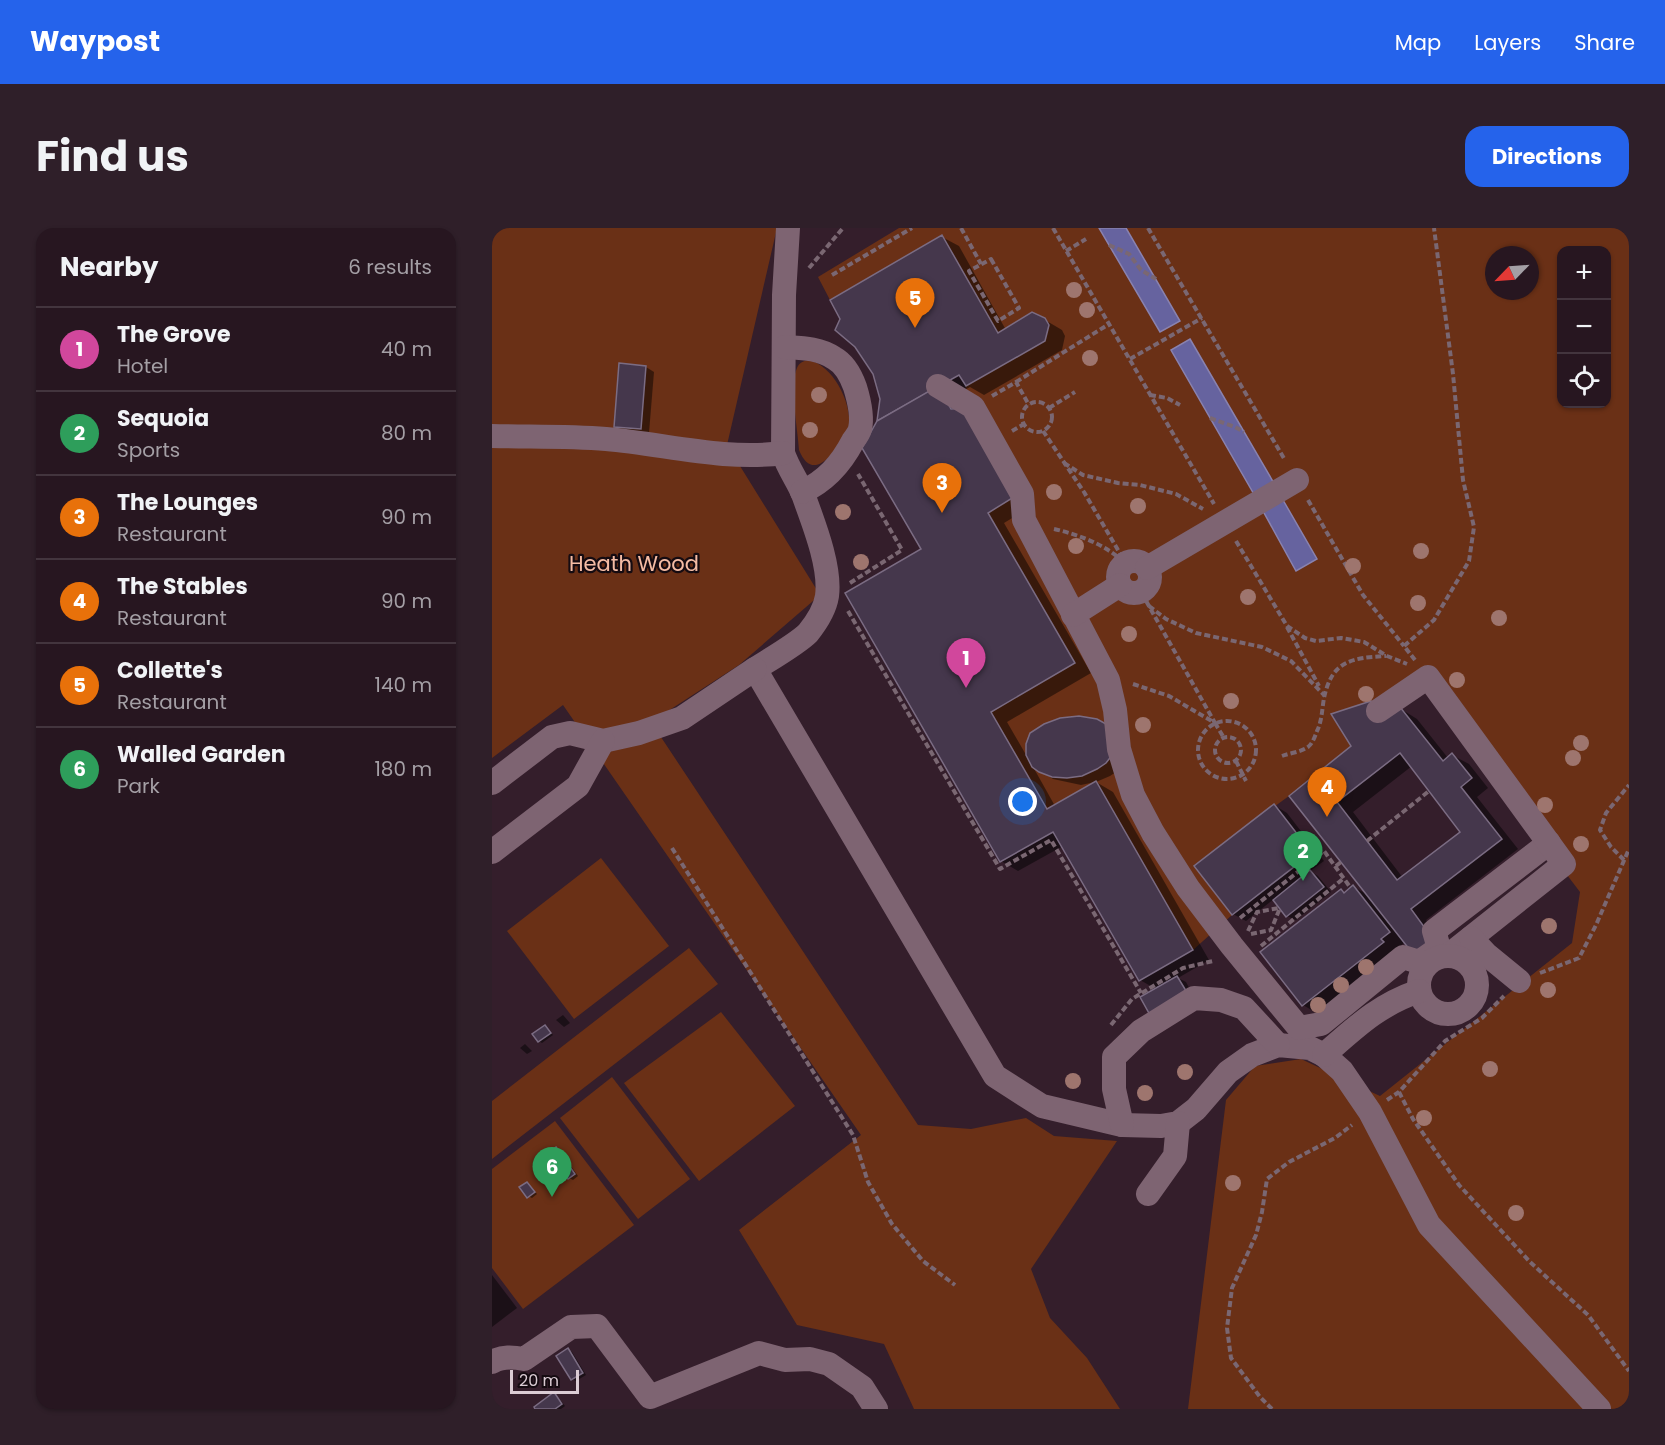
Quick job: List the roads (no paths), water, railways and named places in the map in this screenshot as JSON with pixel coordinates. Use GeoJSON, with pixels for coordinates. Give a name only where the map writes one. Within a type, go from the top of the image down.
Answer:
{"type":"FeatureCollection","features":[{"type":"Feature","properties":{"kind":"lane"},"geometry":{"type":"LineString","coordinates":[[492,783],[552,737],[570,733],[603,741],[639,733],[682,718],[806,634],[834,592],[826,573],[819,543],[802,492],[783,453],[784,295],[788,228]]}},
{"type":"Feature","properties":{"kind":"lane"},"geometry":{"type":"LineString","coordinates":[[785,347],[808,348],[835,358],[844,366],[852,380],[861,412],[860,429],[846,454],[831,474],[816,486],[802,492]]}},
{"type":"Feature","properties":{"kind":"lane"},"geometry":{"type":"LineString","coordinates":[[938,386],[973,407],[1022,494],[1026,525],[1108,680],[1115,710],[1119,749],[1133,795],[1153,833],[1188,888],[1299,1028],[1321,1024],[1403,957],[1419,962],[1439,948],[1434,931],[1549,843]]}},
{"type":"Feature","properties":{"kind":"lane"},"geometry":{"type":"LineString","coordinates":[[492,436],[606,439],[691,451],[762,456],[783,453]]}},
{"type":"Feature","properties":{"kind":"lane"},"geometry":{"type":"LineString","coordinates":[[1073,615],[1136,582],[1221,523],[1297,480]]}},
{"type":"Feature","properties":{"kind":"lane"},"geometry":{"type":"LineString","coordinates":[[754,669],[995,1076],[1042,1106],[1122,1125],[1161,1126],[1178,1123],[1196,1109],[1228,1072],[1252,1055],[1278,1045],[1310,1048],[1324,1055],[1342,1071],[1370,1112],[1429,1225],[1599,1409]]}},
{"type":"Feature","properties":{"kind":"lane"},"geometry":{"type":"LineString","coordinates":[[1378,711],[1428,677],[1564,864],[1448,956]]}},
{"type":"Feature","properties":{"kind":"lane"},"geometry":{"type":"LineString","coordinates":[[492,852],[578,786],[603,741]]}},
{"type":"Feature","properties":{"kind":"lane"},"geometry":{"type":"LineString","coordinates":[[1471,938],[1518,981]]}},
{"type":"Feature","properties":{"kind":"lane"},"geometry":{"type":"LineString","coordinates":[[1448,956],[1463,960],[1475,974],[1476,993],[1472,1002],[1465,1009],[1447,1014],[1429,1007],[1419,991],[1421,974],[1426,966],[1440,957],[1448,956]]}},
{"type":"Feature","properties":{"kind":"lane"},"geometry":{"type":"LineString","coordinates":[[1244,1008],[1264,984]]}},
{"type":"Feature","properties":{"kind":"lane"},"geometry":{"type":"LineString","coordinates":[[1324,1055],[1371,1014],[1395,999],[1419,991]]}},
{"type":"Feature","properties":{"kind":"lane"},"geometry":{"type":"LineString","coordinates":[[1122,1125],[1114,1089],[1114,1056],[1141,1031],[1194,998],[1221,1000],[1244,1008],[1278,1045]]}},
{"type":"Feature","properties":{"kind":"lane"},"geometry":{"type":"LineString","coordinates":[[1148,1194],[1175,1156],[1178,1123]]}},
{"type":"Feature","properties":{"kind":"lane"},"geometry":{"type":"LineString","coordinates":[[492,1362],[511,1357],[524,1359],[571,1327],[597,1326],[650,1397],[759,1353],[785,1360],[810,1359],[829,1364],[862,1387],[876,1409]]}},
{"type":"Feature","properties":{"kind":"place","name":"Collette's"},"geometry":{"type":"Point","coordinates":[915,328]}},
{"type":"Feature","properties":{"kind":"place","name":"The Lounges"},"geometry":{"type":"Point","coordinates":[942,513]}},
{"type":"Feature","properties":{"kind":"place","name":"The Grove"},"geometry":{"type":"Point","coordinates":[966,688]}},
{"type":"Feature","properties":{"kind":"place","name":"The Stables"},"geometry":{"type":"Point","coordinates":[1327,817]}},
{"type":"Feature","properties":{"kind":"place","name":"Sequoia"},"geometry":{"type":"Point","coordinates":[1303,881]}},
{"type":"Feature","properties":{"kind":"place","name":"Walled Garden"},"geometry":{"type":"Point","coordinates":[552,1197]}},
{"type":"Feature","properties":{"kind":"park label","name":"Heath Wood"},"geometry":{"type":"Point","coordinates":[634,564]}}]}
